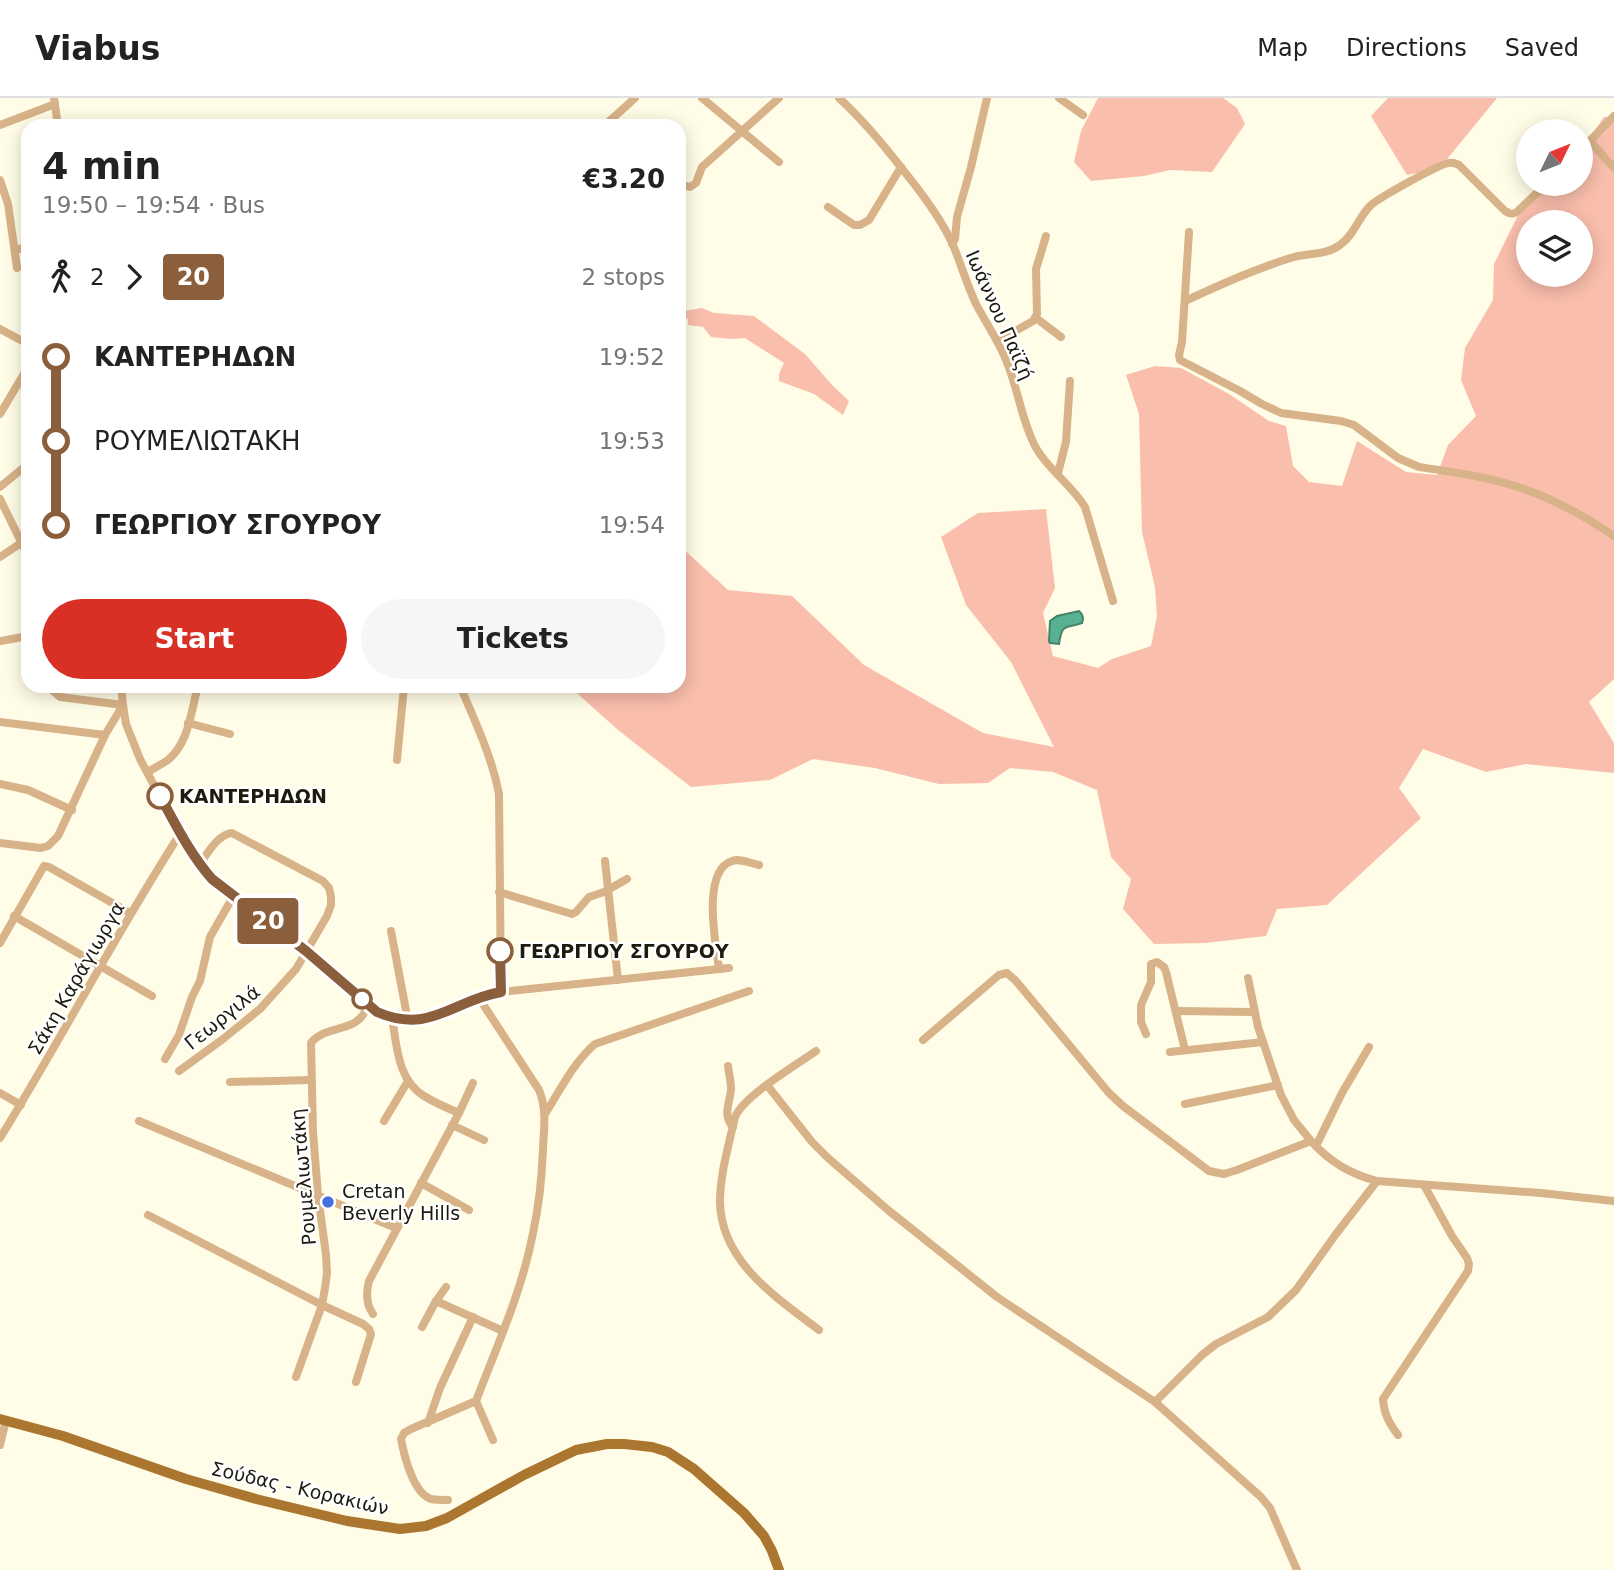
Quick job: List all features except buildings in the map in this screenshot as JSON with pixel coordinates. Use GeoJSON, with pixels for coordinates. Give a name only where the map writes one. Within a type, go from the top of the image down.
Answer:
{"type":"FeatureCollection","features":[{"type":"Feature","properties":{"kind":"main road","name":"Σούδας - Κορακιών"},"geometry":{"type":"LineString","coordinates":[[3,1420],[63,1436],[186,1479],[256,1499],[347,1521],[400,1529],[426,1526],[447,1518],[524,1475],[576,1450],[607,1444],[652,1447],[668,1452],[688,1464],[754,1522],[772,1551],[779,1570]]}},
{"type":"Feature","properties":{"kind":"street"},"geometry":{"type":"LineString","coordinates":[[612,119],[635,98]]}},
{"type":"Feature","properties":{"kind":"street"},"geometry":{"type":"LineString","coordinates":[[702,98],[779,162]]}},
{"type":"Feature","properties":{"kind":"street"},"geometry":{"type":"LineString","coordinates":[[686,186],[690,187],[696,183],[702,167],[779,98]]}},
{"type":"Feature","properties":{"kind":"street","name":"Ιωάννου Παϊζή"},"geometry":{"type":"LineString","coordinates":[[840,98],[901,167],[952,244],[965,279],[998,341],[1011,373],[1031,439],[1045,461],[1076,494],[1088,514],[1113,601]]}},
{"type":"Feature","properties":{"kind":"street"},"geometry":{"type":"LineString","coordinates":[[952,244],[987,98]]}},
{"type":"Feature","properties":{"kind":"street"},"geometry":{"type":"LineString","coordinates":[[1059,98],[1083,115]]}},
{"type":"Feature","properties":{"kind":"street"},"geometry":{"type":"LineString","coordinates":[[0,125],[55,101],[57,119]]}},
{"type":"Feature","properties":{"kind":"street"},"geometry":{"type":"LineString","coordinates":[[1593,138],[1614,116]]}},
{"type":"Feature","properties":{"kind":"street"},"geometry":{"type":"LineString","coordinates":[[1593,144],[1614,168]]}},
{"type":"Feature","properties":{"kind":"street"},"geometry":{"type":"LineString","coordinates":[[1185,301],[1295,257],[1327,252],[1338,247],[1351,234],[1370,206],[1447,164],[1459,165],[1510,214],[1518,211],[1534,196]]}},
{"type":"Feature","properties":{"kind":"street"},"geometry":{"type":"LineString","coordinates":[[828,207],[854,225],[864,223],[869,220],[901,167]]}},
{"type":"Feature","properties":{"kind":"street"},"geometry":{"type":"LineString","coordinates":[[0,180],[17,268]]}},
{"type":"Feature","properties":{"kind":"street"},"geometry":{"type":"LineString","coordinates":[[1189,232],[1182,342],[1178,355],[1182,362],[1270,409],[1354,425],[1408,463],[1519,487],[1550,500],[1614,536]]}},
{"type":"Feature","properties":{"kind":"street"},"geometry":{"type":"LineString","coordinates":[[998,341],[1036,318],[1036,269],[1045,236]]}},
{"type":"Feature","properties":{"kind":"street"},"geometry":{"type":"LineString","coordinates":[[15,250],[21,249]]}},
{"type":"Feature","properties":{"kind":"street"},"geometry":{"type":"LineString","coordinates":[[1036,318],[1061,337]]}},
{"type":"Feature","properties":{"kind":"street"},"geometry":{"type":"LineString","coordinates":[[0,329],[21,340]]}},
{"type":"Feature","properties":{"kind":"street"},"geometry":{"type":"LineString","coordinates":[[1,408],[21,378]]}},
{"type":"Feature","properties":{"kind":"street"},"geometry":{"type":"LineString","coordinates":[[1058,474],[1066,442],[1070,381]]}},
{"type":"Feature","properties":{"kind":"street"},"geometry":{"type":"LineString","coordinates":[[0,487],[21,470]]}},
{"type":"Feature","properties":{"kind":"street"},"geometry":{"type":"LineString","coordinates":[[0,499],[21,543],[0,557]]}},
{"type":"Feature","properties":{"kind":"street"},"geometry":{"type":"LineString","coordinates":[[0,641],[21,637]]}},
{"type":"Feature","properties":{"kind":"street"},"geometry":{"type":"LineString","coordinates":[[56,693],[60,696],[122,705]]}},
{"type":"Feature","properties":{"kind":"street"},"geometry":{"type":"LineString","coordinates":[[121,693],[131,739],[199,865],[212,879],[306,951],[377,1012],[408,1021],[452,1010],[501,992],[729,968]]}},
{"type":"Feature","properties":{"kind":"street"},"geometry":{"type":"LineString","coordinates":[[148,772],[178,749],[185,736],[196,693]]}},
{"type":"Feature","properties":{"kind":"street"},"geometry":{"type":"LineString","coordinates":[[397,760],[403,693]]}},
{"type":"Feature","properties":{"kind":"street"},"geometry":{"type":"LineString","coordinates":[[463,693],[497,784],[500,813],[501,992]]}},
{"type":"Feature","properties":{"kind":"street"},"geometry":{"type":"LineString","coordinates":[[0,843],[41,848],[48,846],[58,836],[122,705]]}},
{"type":"Feature","properties":{"kind":"street"},"geometry":{"type":"LineString","coordinates":[[0,722],[106,736]]}},
{"type":"Feature","properties":{"kind":"street"},"geometry":{"type":"LineString","coordinates":[[188,723],[230,734]]}},
{"type":"Feature","properties":{"kind":"street"},"geometry":{"type":"LineString","coordinates":[[0,784],[39,794],[72,810]]}},
{"type":"Feature","properties":{"kind":"street","name":"Γεωργιλά"},"geometry":{"type":"LineString","coordinates":[[179,1071],[260,1009],[296,969],[331,905],[329,888],[323,881],[232,833],[219,839],[199,865]]}},
{"type":"Feature","properties":{"kind":"street","name":"Σάκη Καράγιωργα"},"geometry":{"type":"LineString","coordinates":[[0,1138],[130,913],[180,834]]}},
{"type":"Feature","properties":{"kind":"street"},"geometry":{"type":"LineString","coordinates":[[719,969],[714,922],[713,890],[716,878],[730,861],[740,860],[758,865]]}},
{"type":"Feature","properties":{"kind":"street"},"geometry":{"type":"LineString","coordinates":[[605,861],[618,980]]}},
{"type":"Feature","properties":{"kind":"street"},"geometry":{"type":"LineString","coordinates":[[0,943],[44,866],[130,913]]}},
{"type":"Feature","properties":{"kind":"street"},"geometry":{"type":"LineString","coordinates":[[499,892],[572,914],[589,897],[628,879]]}},
{"type":"Feature","properties":{"kind":"street"},"geometry":{"type":"LineString","coordinates":[[165,1059],[179,1035],[191,998],[200,981],[210,937],[234,895]]}},
{"type":"Feature","properties":{"kind":"street"},"geometry":{"type":"LineString","coordinates":[[14,916],[152,996]]}},
{"type":"Feature","properties":{"kind":"street"},"geometry":{"type":"LineString","coordinates":[[391,931],[408,1021]]}},
{"type":"Feature","properties":{"kind":"street"},"geometry":{"type":"LineString","coordinates":[[1146,1034],[1141,1022],[1141,1005],[1151,982],[1151,964],[1157,962],[1166,972],[1185,1050]]}},
{"type":"Feature","properties":{"kind":"street"},"geometry":{"type":"LineString","coordinates":[[923,1040],[999,975],[1007,973],[1109,1093],[1209,1171],[1224,1174],[1313,1144],[1369,1046]]}},
{"type":"Feature","properties":{"kind":"street"},"geometry":{"type":"LineString","coordinates":[[1248,978],[1254,1013],[1263,1042],[1294,1120],[1313,1144],[1343,1169],[1377,1181],[1614,1201]]}},
{"type":"Feature","properties":{"kind":"street"},"geometry":{"type":"LineString","coordinates":[[545,1114],[585,1052],[595,1044],[749,991]]}},
{"type":"Feature","properties":{"kind":"street"},"geometry":{"type":"LineString","coordinates":[[448,1500],[432,1500],[417,1487],[401,1438],[404,1433],[476,1401],[520,1280],[533,1234],[542,1177],[545,1114],[543,1101],[539,1090],[479,998]]}},
{"type":"Feature","properties":{"kind":"street","name":"Ρουμελιωτάκη"},"geometry":{"type":"LineString","coordinates":[[296,1377],[326,1288],[327,1264],[318,1195],[310,1048],[316,1037],[344,1028],[363,1017],[368,1004]]}},
{"type":"Feature","properties":{"kind":"street"},"geometry":{"type":"LineString","coordinates":[[1176,1011],[1254,1013]]}},
{"type":"Feature","properties":{"kind":"street"},"geometry":{"type":"LineString","coordinates":[[392,1018],[404,1076],[426,1098],[459,1113]]}},
{"type":"Feature","properties":{"kind":"street"},"geometry":{"type":"LineString","coordinates":[[1170,1052],[1263,1042]]}},
{"type":"Feature","properties":{"kind":"street"},"geometry":{"type":"LineString","coordinates":[[816,1051],[767,1085],[738,1110],[721,1185],[720,1203],[723,1228],[761,1285],[819,1330]]}},
{"type":"Feature","properties":{"kind":"street"},"geometry":{"type":"LineString","coordinates":[[728,1066],[731,1090],[727,1114],[733,1127]]}},
{"type":"Feature","properties":{"kind":"street"},"geometry":{"type":"LineString","coordinates":[[230,1082],[311,1080]]}},
{"type":"Feature","properties":{"kind":"street"},"geometry":{"type":"LineString","coordinates":[[384,1121],[408,1081]]}},
{"type":"Feature","properties":{"kind":"street"},"geometry":{"type":"LineString","coordinates":[[373,1314],[368,1301],[369,1281],[473,1083]]}},
{"type":"Feature","properties":{"kind":"street"},"geometry":{"type":"LineString","coordinates":[[767,1085],[812,1142],[888,1210],[997,1297],[1155,1402],[1261,1497],[1270,1508],[1297,1570]]}},
{"type":"Feature","properties":{"kind":"street"},"geometry":{"type":"LineString","coordinates":[[1185,1104],[1278,1085]]}},
{"type":"Feature","properties":{"kind":"street"},"geometry":{"type":"LineString","coordinates":[[0,1093],[21,1105]]}},
{"type":"Feature","properties":{"kind":"street"},"geometry":{"type":"LineString","coordinates":[[139,1121],[396,1228]]}},
{"type":"Feature","properties":{"kind":"street"},"geometry":{"type":"LineString","coordinates":[[452,1125],[484,1140]]}},
{"type":"Feature","properties":{"kind":"street"},"geometry":{"type":"LineString","coordinates":[[1155,1402],[1202,1355],[1216,1344],[1268,1317],[1296,1290],[1377,1181]]}},
{"type":"Feature","properties":{"kind":"street"},"geometry":{"type":"LineString","coordinates":[[421,1183],[469,1210]]}},
{"type":"Feature","properties":{"kind":"street"},"geometry":{"type":"LineString","coordinates":[[1398,1434],[1388,1422],[1383,1409],[1383,1399],[1468,1271],[1469,1264],[1424,1185]]}},
{"type":"Feature","properties":{"kind":"street"},"geometry":{"type":"LineString","coordinates":[[148,1215],[363,1324],[371,1334],[356,1382]]}},
{"type":"Feature","properties":{"kind":"street"},"geometry":{"type":"LineString","coordinates":[[422,1327],[446,1287]]}},
{"type":"Feature","properties":{"kind":"street"},"geometry":{"type":"LineString","coordinates":[[436,1301],[503,1331]]}},
{"type":"Feature","properties":{"kind":"street"},"geometry":{"type":"LineString","coordinates":[[428,1423],[440,1388],[473,1317]]}},
{"type":"Feature","properties":{"kind":"street"},"geometry":{"type":"LineString","coordinates":[[476,1401],[493,1440]]}},
{"type":"Feature","properties":{"kind":"street"},"geometry":{"type":"LineString","coordinates":[[0,1445],[3,1420]]}},
{"type":"Feature","properties":{"kind":"shaded area"},"geometry":{"type":"Polygon","coordinates":[[[1098,98],[1223,98],[1237,108],[1245,124],[1212,172],[1170,170],[1144,176],[1091,181],[1074,162],[1081,131],[1098,98]]]}},
{"type":"Feature","properties":{"kind":"shaded area"},"geometry":{"type":"Polygon","coordinates":[[[1388,98],[1497,98],[1439,169],[1407,175],[1371,116],[1388,98]]]}},
{"type":"Feature","properties":{"kind":"shaded area"},"geometry":{"type":"Polygon","coordinates":[[[1614,116],[1614,679],[1589,702],[1614,743],[1614,773],[1526,764],[1486,772],[1423,749],[1399,788],[1421,818],[1327,905],[1277,909],[1266,936],[1205,943],[1154,944],[1123,909],[1131,879],[1111,857],[1097,790],[1053,772],[1010,768],[988,783],[939,784],[875,768],[813,759],[770,780],[691,787],[618,730],[577,693],[686,693],[686,551],[728,590],[792,596],[864,665],[983,733],[1054,747],[1011,662],[966,605],[941,537],[978,513],[1046,509],[1055,588],[1043,613],[1053,656],[1098,668],[1112,659],[1151,646],[1157,616],[1155,587],[1142,532],[1139,414],[1126,375],[1155,366],[1181,368],[1229,394],[1269,421],[1286,426],[1293,466],[1309,482],[1342,486],[1357,441],[1406,472],[1437,475],[1448,445],[1476,416],[1461,380],[1465,348],[1493,300],[1494,264],[1516,219],[1516,287],[1593,287],[1593,210],[1521,210],[1537,196],[1593,196],[1593,133],[1604,117],[1614,116]]]}},
{"type":"Feature","properties":{"kind":"shaded area"},"geometry":{"type":"Polygon","coordinates":[[[702,308],[714,313],[754,316],[805,354],[849,401],[843,415],[814,394],[779,381],[784,363],[745,338],[711,337],[703,327],[688,325],[686,311],[702,308]]]}},
{"type":"Feature","properties":{"kind":"shaded area"},"geometry":{"type":"Polygon","coordinates":[[[1079,611],[1083,617],[1082,623],[1063,630],[1059,644],[1050,643],[1050,621],[1057,616],[1079,611]]]}},
{"type":"Feature","properties":{"kind":"bus line","name":"20"},"geometry":{"type":"LineString","coordinates":[[160,796],[199,865],[212,879],[306,951],[377,1012],[408,1021],[452,1010],[492,993],[501,992],[500,951]]}},
{"type":"Feature","properties":{"kind":"place","name":"ΚΑΝΤΕΡΗΔΩΝ"},"geometry":{"type":"Point","coordinates":[160,796]}},
{"type":"Feature","properties":{"kind":"place","name":"ΓΕΩΡΓΙΟΥ ΣΓΟΥΡΟΥ"},"geometry":{"type":"Point","coordinates":[500,951]}},
{"type":"Feature","properties":{"kind":"place","name":"Cretan Beverly Hills"},"geometry":{"type":"Point","coordinates":[328,1202]}}]}
